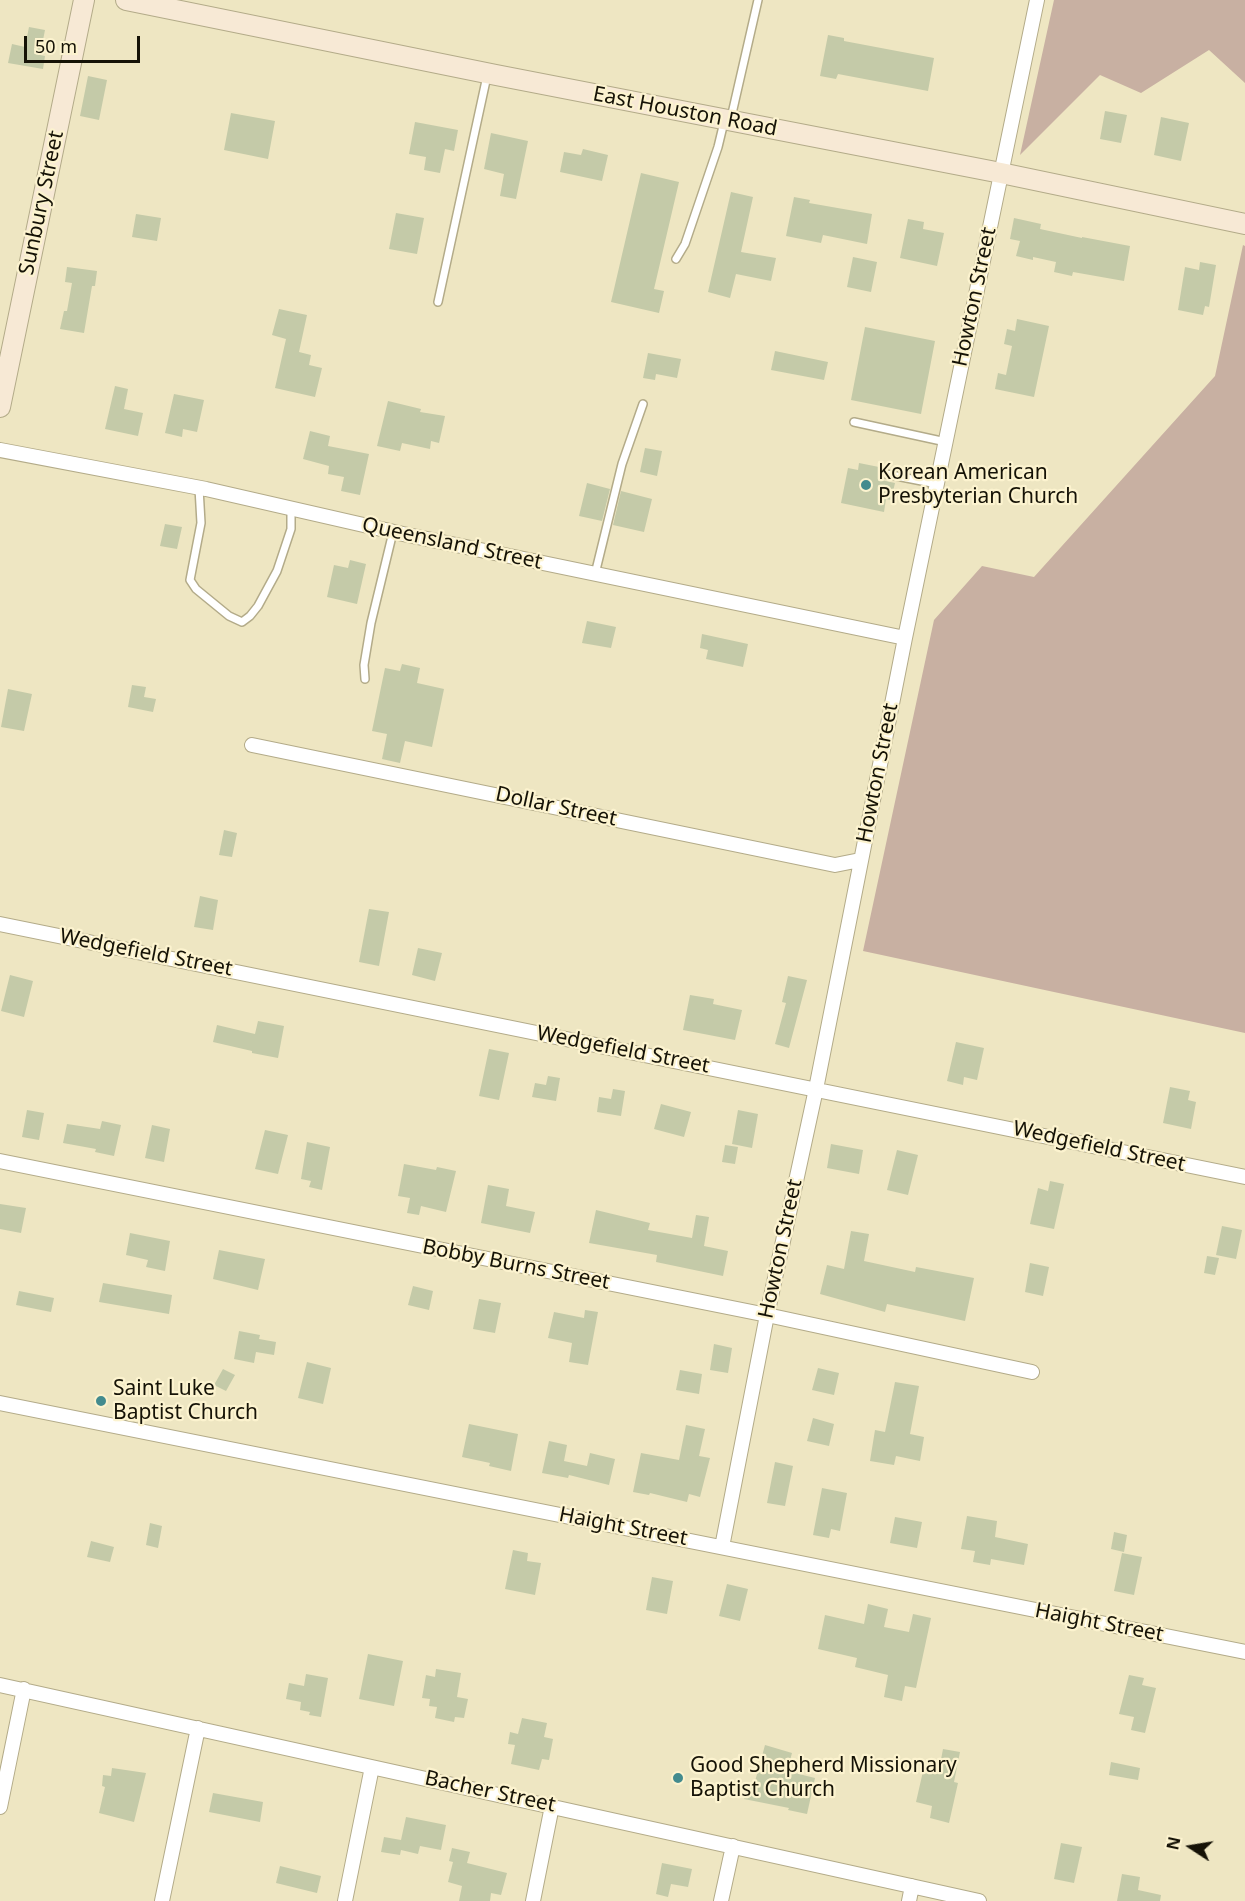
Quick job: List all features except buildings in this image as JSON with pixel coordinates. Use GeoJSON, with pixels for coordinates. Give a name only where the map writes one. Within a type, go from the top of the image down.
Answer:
{"type":"FeatureCollection","features":[{"type":"Feature","properties":{"kind":"street","name":"Sunbury Street"},"geometry":{"type":"LineString","coordinates":[[0,407],[84,0]]}},
{"type":"Feature","properties":{"kind":"street","name":"Howton Street"},"geometry":{"type":"LineString","coordinates":[[722,1547],[767,1315],[816,1089],[905,638],[1037,0]]}},
{"type":"Feature","properties":{"kind":"street","name":"East Houston Road"},"geometry":{"type":"LineString","coordinates":[[139,1],[1245,224]]}},
{"type":"Feature","properties":{"kind":"street","name":"Queensland Street"},"geometry":{"type":"LineString","coordinates":[[0,450],[199,488],[393,532],[905,638]]}},
{"type":"Feature","properties":{"kind":"street","name":"Dollar Street"},"geometry":{"type":"LineString","coordinates":[[252,745],[835,865],[860,860]]}},
{"type":"Feature","properties":{"kind":"street","name":"Wedgefield Street"},"geometry":{"type":"LineString","coordinates":[[0,924],[1245,1177]]}},
{"type":"Feature","properties":{"kind":"street","name":"Bobby Burns Street"},"geometry":{"type":"LineString","coordinates":[[0,1161],[767,1315],[1032,1372]]}},
{"type":"Feature","properties":{"kind":"street","name":"Haight Street"},"geometry":{"type":"LineString","coordinates":[[0,1403],[1245,1652]]}},
{"type":"Feature","properties":{"kind":"street","name":"Bacher Street"},"geometry":{"type":"LineString","coordinates":[[0,1685],[979,1901]]}},
{"type":"Feature","properties":{"kind":"street"},"geometry":{"type":"LineString","coordinates":[[0,1807],[24,1689]]}},
{"type":"Feature","properties":{"kind":"street"},"geometry":{"type":"LineString","coordinates":[[162,1901],[198,1728]]}},
{"type":"Feature","properties":{"kind":"street"},"geometry":{"type":"LineString","coordinates":[[345,1901],[372,1767]]}},
{"type":"Feature","properties":{"kind":"street"},"geometry":{"type":"LineString","coordinates":[[533,1901],[552,1806]]}},
{"type":"Feature","properties":{"kind":"street"},"geometry":{"type":"LineString","coordinates":[[722,1901],[733,1846]]}},
{"type":"Feature","properties":{"kind":"street"},"geometry":{"type":"LineString","coordinates":[[909,1901],[912,1886]]}},
{"type":"Feature","properties":{"kind":"lane"},"geometry":{"type":"LineString","coordinates":[[676,259],[685,244],[728,120],[758,0]]}},
{"type":"Feature","properties":{"kind":"lane"},"geometry":{"type":"LineString","coordinates":[[438,302],[487,73]]}},
{"type":"Feature","properties":{"kind":"lane"},"geometry":{"type":"LineString","coordinates":[[595,574],[622,464],[643,404]]}},
{"type":"Feature","properties":{"kind":"lane"},"geometry":{"type":"LineString","coordinates":[[855,422],[946,442]]}},
{"type":"Feature","properties":{"kind":"lane"},"geometry":{"type":"LineString","coordinates":[[886,474],[937,484]]}},
{"type":"Feature","properties":{"kind":"lane"},"geometry":{"type":"LineString","coordinates":[[199,488],[201,523],[190,580],[196,589],[229,616],[242,622],[258,606],[277,571],[291,529],[291,509]]}},
{"type":"Feature","properties":{"kind":"lane"},"geometry":{"type":"LineString","coordinates":[[365,678],[364,665],[371,623],[393,532]]}},
{"type":"Feature","properties":{"kind":"shaded area"},"geometry":{"type":"Polygon","coordinates":[[[1054,0],[1245,0],[1245,83],[1209,50],[1141,93],[1100,75],[1020,155],[1054,0]]]}},
{"type":"Feature","properties":{"kind":"shaded area"},"geometry":{"type":"Polygon","coordinates":[[[1243,245],[1245,246],[1245,1033],[863,951],[934,620],[982,566],[1034,577],[1215,376],[1243,245]]]}},
{"type":"Feature","properties":{"kind":"place","name":"Korean American Presbyterian Church"},"geometry":{"type":"Point","coordinates":[866,485]}},
{"type":"Feature","properties":{"kind":"place","name":"Saint Luke Baptist Church"},"geometry":{"type":"Point","coordinates":[101,1401]}},
{"type":"Feature","properties":{"kind":"place","name":"Good Shepherd Missionary Baptist Church"},"geometry":{"type":"Point","coordinates":[678,1778]}}]}
